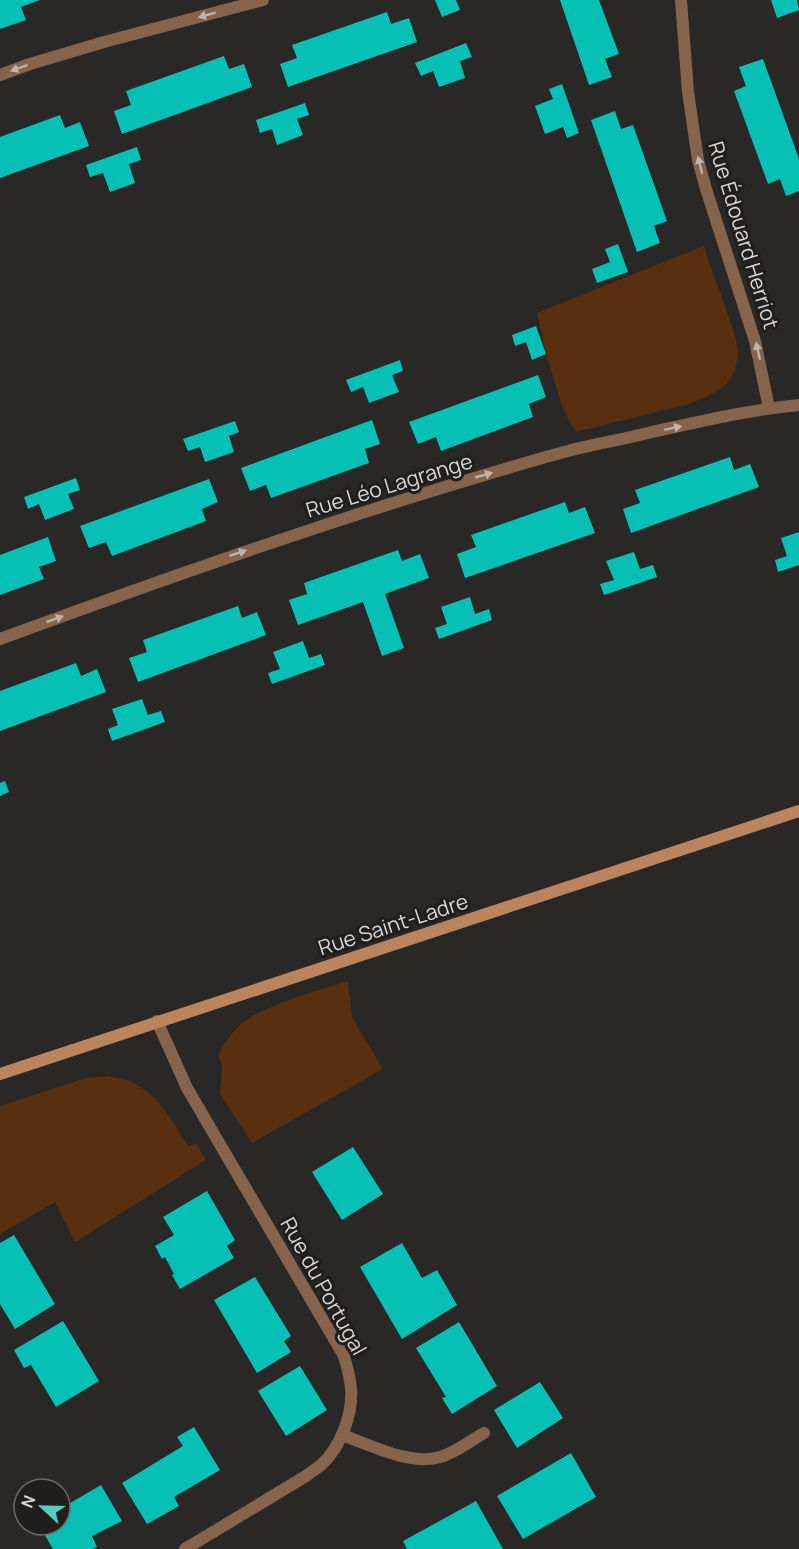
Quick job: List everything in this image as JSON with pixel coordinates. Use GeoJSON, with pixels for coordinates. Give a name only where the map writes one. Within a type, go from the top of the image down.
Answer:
{"type":"FeatureCollection","features":[{"type":"Feature","properties":{"kind":"street"},"geometry":{"type":"LineString","coordinates":[[0,75],[104,42],[263,0]]}},
{"type":"Feature","properties":{"kind":"street","name":"Rue Édouard Herriot"},"geometry":{"type":"LineString","coordinates":[[681,0],[688,92],[698,160],[755,341],[769,408]]}},
{"type":"Feature","properties":{"kind":"street","name":"Rue Léo Lagrange"},"geometry":{"type":"LineString","coordinates":[[0,639],[180,573],[434,490],[571,450],[769,408],[799,405]]}},
{"type":"Feature","properties":{"kind":"street","name":"Rue Saint-Ladre"},"geometry":{"type":"LineString","coordinates":[[0,1074],[799,811]]}},
{"type":"Feature","properties":{"kind":"street","name":"Rue du Portugal"},"geometry":{"type":"LineString","coordinates":[[157,1022],[187,1088],[344,1356],[349,1371],[351,1390],[349,1411],[342,1435],[333,1451],[321,1464],[306,1476],[184,1549]]}},
{"type":"Feature","properties":{"kind":"street"},"geometry":{"type":"LineString","coordinates":[[342,1435],[415,1460],[430,1460],[442,1457],[484,1433]]}},
{"type":"Feature","properties":{"kind":"shaded area"},"geometry":{"type":"Polygon","coordinates":[[[704,246],[736,339],[738,357],[734,373],[725,386],[689,404],[576,432],[563,409],[546,354],[537,313],[704,246]]]}},
{"type":"Feature","properties":{"kind":"shaded area"},"geometry":{"type":"Polygon","coordinates":[[[348,981],[352,1017],[383,1069],[252,1143],[220,1094],[222,1065],[218,1055],[231,1035],[251,1017],[292,999],[348,981]]]}},
{"type":"Feature","properties":{"kind":"shaded area"},"geometry":{"type":"Polygon","coordinates":[[[109,1076],[132,1082],[150,1094],[164,1110],[188,1146],[196,1144],[206,1160],[75,1242],[55,1202],[0,1234],[0,1106],[86,1078],[109,1076]]]}},
{"type":"Feature","properties":{"kind":"building"},"geometry":{"type":"Polygon","coordinates":[[[0,0],[40,0],[21,7],[26,20],[0,29],[0,0]]]}},
{"type":"Feature","properties":{"kind":"building"},"geometry":{"type":"Polygon","coordinates":[[[435,0],[456,0],[460,10],[442,17],[435,0]]]}},
{"type":"Feature","properties":{"kind":"building"},"geometry":{"type":"Polygon","coordinates":[[[560,0],[599,0],[619,54],[605,59],[612,77],[589,85],[560,0]]]}},
{"type":"Feature","properties":{"kind":"building"},"geometry":{"type":"Polygon","coordinates":[[[771,0],[797,0],[799,10],[777,18],[771,0]]]}},
{"type":"Feature","properties":{"kind":"building"},"geometry":{"type":"Polygon","coordinates":[[[387,12],[391,24],[409,18],[417,42],[288,87],[280,64],[297,58],[292,45],[387,12]]]}},
{"type":"Feature","properties":{"kind":"building"},"geometry":{"type":"Polygon","coordinates":[[[466,43],[472,57],[460,61],[465,78],[439,87],[433,71],[421,76],[415,63],[466,43]]]}},
{"type":"Feature","properties":{"kind":"building"},"geometry":{"type":"Polygon","coordinates":[[[224,56],[229,69],[244,64],[252,87],[122,134],[114,111],[131,105],[126,91],[224,56]]]}},
{"type":"Feature","properties":{"kind":"building"},"geometry":{"type":"Polygon","coordinates":[[[763,59],[799,159],[799,191],[786,196],[780,179],[768,184],[734,91],[746,86],[739,67],[763,59]]]}},
{"type":"Feature","properties":{"kind":"building"},"geometry":{"type":"Polygon","coordinates":[[[562,84],[579,133],[567,138],[563,127],[545,134],[535,106],[553,99],[549,89],[562,84]]]}},
{"type":"Feature","properties":{"kind":"building"},"geometry":{"type":"Polygon","coordinates":[[[305,103],[309,115],[297,119],[303,135],[277,145],[272,129],[260,133],[256,120],[305,103]]]}},
{"type":"Feature","properties":{"kind":"building"},"geometry":{"type":"Polygon","coordinates":[[[615,111],[621,129],[633,125],[667,221],[654,226],[660,243],[637,252],[591,120],[615,111]]]}},
{"type":"Feature","properties":{"kind":"building"},"geometry":{"type":"Polygon","coordinates":[[[60,115],[65,128],[80,122],[89,146],[0,178],[0,137],[60,115]]]}},
{"type":"Feature","properties":{"kind":"building"},"geometry":{"type":"Polygon","coordinates":[[[137,147],[141,160],[129,164],[135,183],[110,192],[103,173],[90,177],[86,165],[137,147]]]}},
{"type":"Feature","properties":{"kind":"building"},"geometry":{"type":"Polygon","coordinates":[[[618,244],[628,272],[597,283],[592,269],[610,262],[605,249],[618,244]]]}},
{"type":"Feature","properties":{"kind":"building"},"geometry":{"type":"Polygon","coordinates":[[[536,326],[546,354],[532,360],[526,342],[515,346],[512,335],[536,326]]]}},
{"type":"Feature","properties":{"kind":"building"},"geometry":{"type":"Polygon","coordinates":[[[400,360],[403,371],[392,375],[399,392],[369,403],[363,387],[351,392],[346,380],[400,360]]]}},
{"type":"Feature","properties":{"kind":"building"},"geometry":{"type":"Polygon","coordinates":[[[538,375],[546,397],[529,404],[533,417],[441,451],[436,437],[418,444],[409,422],[538,375]]]}},
{"type":"Feature","properties":{"kind":"building"},"geometry":{"type":"Polygon","coordinates":[[[372,420],[380,444],[365,449],[369,463],[271,498],[266,485],[250,491],[241,468],[372,420]]]}},
{"type":"Feature","properties":{"kind":"building"},"geometry":{"type":"Polygon","coordinates":[[[235,421],[239,432],[229,436],[234,452],[205,462],[200,447],[188,451],[183,439],[235,421]]]}},
{"type":"Feature","properties":{"kind":"building"},"geometry":{"type":"Polygon","coordinates":[[[730,457],[734,470],[750,464],[759,487],[631,533],[623,509],[640,503],[635,490],[730,457]]]}},
{"type":"Feature","properties":{"kind":"building"},"geometry":{"type":"Polygon","coordinates":[[[76,478],[80,490],[68,494],[74,509],[45,520],[39,504],[28,509],[24,497],[76,478]]]}},
{"type":"Feature","properties":{"kind":"building"},"geometry":{"type":"Polygon","coordinates":[[[209,479],[218,502],[202,509],[206,521],[112,556],[106,542],[89,548],[80,526],[209,479]]]}},
{"type":"Feature","properties":{"kind":"building"},"geometry":{"type":"Polygon","coordinates":[[[565,502],[569,513],[585,507],[595,533],[465,578],[457,554],[476,547],[471,535],[565,502]]]}},
{"type":"Feature","properties":{"kind":"building"},"geometry":{"type":"Polygon","coordinates":[[[799,532],[799,565],[778,572],[775,560],[787,556],[781,538],[799,532]]]}},
{"type":"Feature","properties":{"kind":"building"},"geometry":{"type":"Polygon","coordinates":[[[48,537],[56,561],[39,567],[44,579],[0,595],[0,555],[48,537]]]}},
{"type":"Feature","properties":{"kind":"building"},"geometry":{"type":"Polygon","coordinates":[[[398,550],[402,561],[420,554],[429,578],[385,594],[404,648],[382,656],[363,602],[298,625],[289,600],[307,594],[304,583],[398,550]]]}},
{"type":"Feature","properties":{"kind":"building"},"geometry":{"type":"Polygon","coordinates":[[[634,552],[640,569],[653,565],[657,577],[604,595],[600,584],[614,580],[606,561],[634,552]]]}},
{"type":"Feature","properties":{"kind":"building"},"geometry":{"type":"Polygon","coordinates":[[[470,597],[475,614],[489,609],[492,620],[439,639],[435,628],[447,624],[441,607],[470,597]]]}},
{"type":"Feature","properties":{"kind":"building"},"geometry":{"type":"Polygon","coordinates":[[[238,606],[242,618],[257,612],[266,635],[138,682],[129,658],[147,652],[143,640],[238,606]]]}},
{"type":"Feature","properties":{"kind":"building"},"geometry":{"type":"Polygon","coordinates":[[[303,641],[309,658],[321,654],[325,665],[272,684],[268,673],[280,669],[273,652],[303,641]]]}},
{"type":"Feature","properties":{"kind":"building"},"geometry":{"type":"Polygon","coordinates":[[[76,663],[81,676],[97,669],[106,692],[0,731],[0,691],[76,663]]]}},
{"type":"Feature","properties":{"kind":"building"},"geometry":{"type":"Polygon","coordinates":[[[142,699],[148,715],[161,711],[165,722],[112,741],[108,729],[118,725],[112,709],[142,699]]]}},
{"type":"Feature","properties":{"kind":"building"},"geometry":{"type":"Polygon","coordinates":[[[5,781],[9,792],[0,796],[0,783],[5,781]]]}},
{"type":"Feature","properties":{"kind":"building"},"geometry":{"type":"Polygon","coordinates":[[[353,1147],[383,1194],[342,1220],[312,1172],[353,1147]]]}},
{"type":"Feature","properties":{"kind":"building"},"geometry":{"type":"Polygon","coordinates":[[[207,1191],[235,1240],[227,1246],[234,1258],[180,1289],[165,1257],[162,1259],[155,1246],[174,1235],[163,1217],[207,1191]]]}},
{"type":"Feature","properties":{"kind":"building"},"geometry":{"type":"Polygon","coordinates":[[[14,1235],[55,1304],[15,1329],[0,1304],[0,1243],[14,1235]]]}},
{"type":"Feature","properties":{"kind":"building"},"geometry":{"type":"Polygon","coordinates":[[[402,1243],[422,1278],[437,1270],[457,1305],[402,1339],[360,1267],[402,1243]]]}},
{"type":"Feature","properties":{"kind":"building"},"geometry":{"type":"Polygon","coordinates":[[[255,1277],[291,1336],[284,1341],[291,1352],[257,1373],[214,1300],[255,1277]]]}},
{"type":"Feature","properties":{"kind":"building"},"geometry":{"type":"Polygon","coordinates":[[[63,1321],[99,1381],[56,1407],[31,1365],[24,1368],[14,1350],[63,1321]]]}},
{"type":"Feature","properties":{"kind":"building"},"geometry":{"type":"Polygon","coordinates":[[[459,1322],[497,1386],[452,1414],[442,1398],[446,1397],[416,1348],[459,1322]]]}},
{"type":"Feature","properties":{"kind":"building"},"geometry":{"type":"Polygon","coordinates":[[[300,1366],[327,1410],[286,1436],[258,1391],[300,1366]]]}},
{"type":"Feature","properties":{"kind":"building"},"geometry":{"type":"Polygon","coordinates":[[[540,1382],[563,1418],[517,1448],[494,1410],[540,1382]]]}},
{"type":"Feature","properties":{"kind":"building"},"geometry":{"type":"Polygon","coordinates":[[[194,1427],[220,1470],[174,1497],[179,1506],[147,1524],[122,1483],[183,1446],[177,1437],[194,1427]]]}},
{"type":"Feature","properties":{"kind":"building"},"geometry":{"type":"Polygon","coordinates":[[[571,1453],[596,1497],[523,1539],[497,1496],[571,1453]]]}},
{"type":"Feature","properties":{"kind":"building"},"geometry":{"type":"Polygon","coordinates":[[[101,1485],[122,1521],[92,1536],[97,1547],[93,1549],[53,1549],[46,1537],[72,1537],[72,1502],[101,1485]]]}},
{"type":"Feature","properties":{"kind":"building"},"geometry":{"type":"Polygon","coordinates":[[[476,1501],[503,1549],[407,1549],[403,1541],[476,1501]]]}}]}
